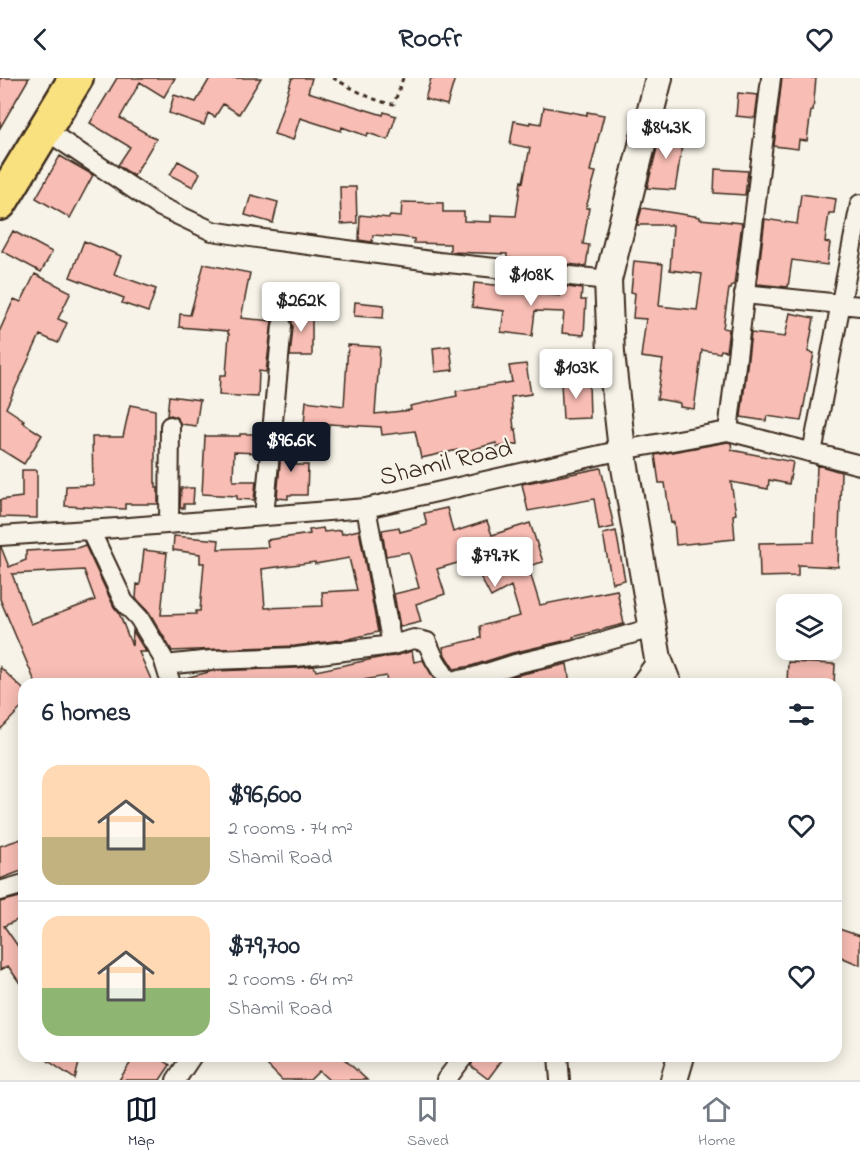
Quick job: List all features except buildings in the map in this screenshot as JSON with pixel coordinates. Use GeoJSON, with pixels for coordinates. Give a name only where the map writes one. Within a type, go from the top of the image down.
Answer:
{"type":"FeatureCollection","features":[{"type":"Feature","properties":{"kind":"highway"},"geometry":{"type":"LineString","coordinates":[[0,203],[76,78]]}},
{"type":"Feature","properties":{"kind":"street"},"geometry":{"type":"LineString","coordinates":[[659,78],[608,280],[611,353],[622,450],[652,628],[658,659],[666,678]]}},
{"type":"Feature","properties":{"kind":"street"},"geometry":{"type":"LineString","coordinates":[[728,431],[771,78]]}},
{"type":"Feature","properties":{"kind":"street"},"geometry":{"type":"LineString","coordinates":[[44,129],[159,206],[212,231],[439,262],[608,280]]}},
{"type":"Feature","properties":{"kind":"street"},"geometry":{"type":"LineString","coordinates":[[812,453],[860,204]]}},
{"type":"Feature","properties":{"kind":"street"},"geometry":{"type":"LineString","coordinates":[[744,294],[860,306]]}},
{"type":"Feature","properties":{"kind":"street"},"geometry":{"type":"LineString","coordinates":[[264,516],[282,326]]}},
{"type":"Feature","properties":{"kind":"street"},"geometry":{"type":"LineString","coordinates":[[169,523],[170,426]]}},
{"type":"Feature","properties":{"kind":"street","name":"Shamil Road"},"geometry":{"type":"LineString","coordinates":[[0,536],[366,508],[622,450],[728,431],[860,465]]}},
{"type":"Feature","properties":{"kind":"street"},"geometry":{"type":"LineString","coordinates":[[366,508],[392,645]]}},
{"type":"Feature","properties":{"kind":"street"},"geometry":{"type":"LineString","coordinates":[[90,530],[124,602],[139,618],[163,658],[169,678]]}},
{"type":"Feature","properties":{"kind":"street"},"geometry":{"type":"LineString","coordinates":[[469,678],[652,628]]}},
{"type":"Feature","properties":{"kind":"street"},"geometry":{"type":"LineString","coordinates":[[165,665],[212,660],[296,657],[392,645],[414,639],[427,642],[444,678]]}},
{"type":"Feature","properties":{"kind":"street"},"geometry":{"type":"LineString","coordinates":[[644,678],[658,659]]}},
{"type":"Feature","properties":{"kind":"street"},"geometry":{"type":"LineString","coordinates":[[0,891],[18,886]]}},
{"type":"Feature","properties":{"kind":"street"},"geometry":{"type":"LineString","coordinates":[[176,1080],[188,1062]]}},
{"type":"Feature","properties":{"kind":"street"},"geometry":{"type":"LineString","coordinates":[[446,1080],[460,1062]]}},
{"type":"Feature","properties":{"kind":"street"},"geometry":{"type":"LineString","coordinates":[[558,1062],[560,1080]]}},
{"type":"Feature","properties":{"kind":"street"},"geometry":{"type":"LineString","coordinates":[[674,1080],[679,1062]]}},
{"type":"Feature","properties":{"kind":"path"},"geometry":{"type":"LineString","coordinates":[[333,78],[359,92],[388,104],[394,104],[403,78]]}}]}
